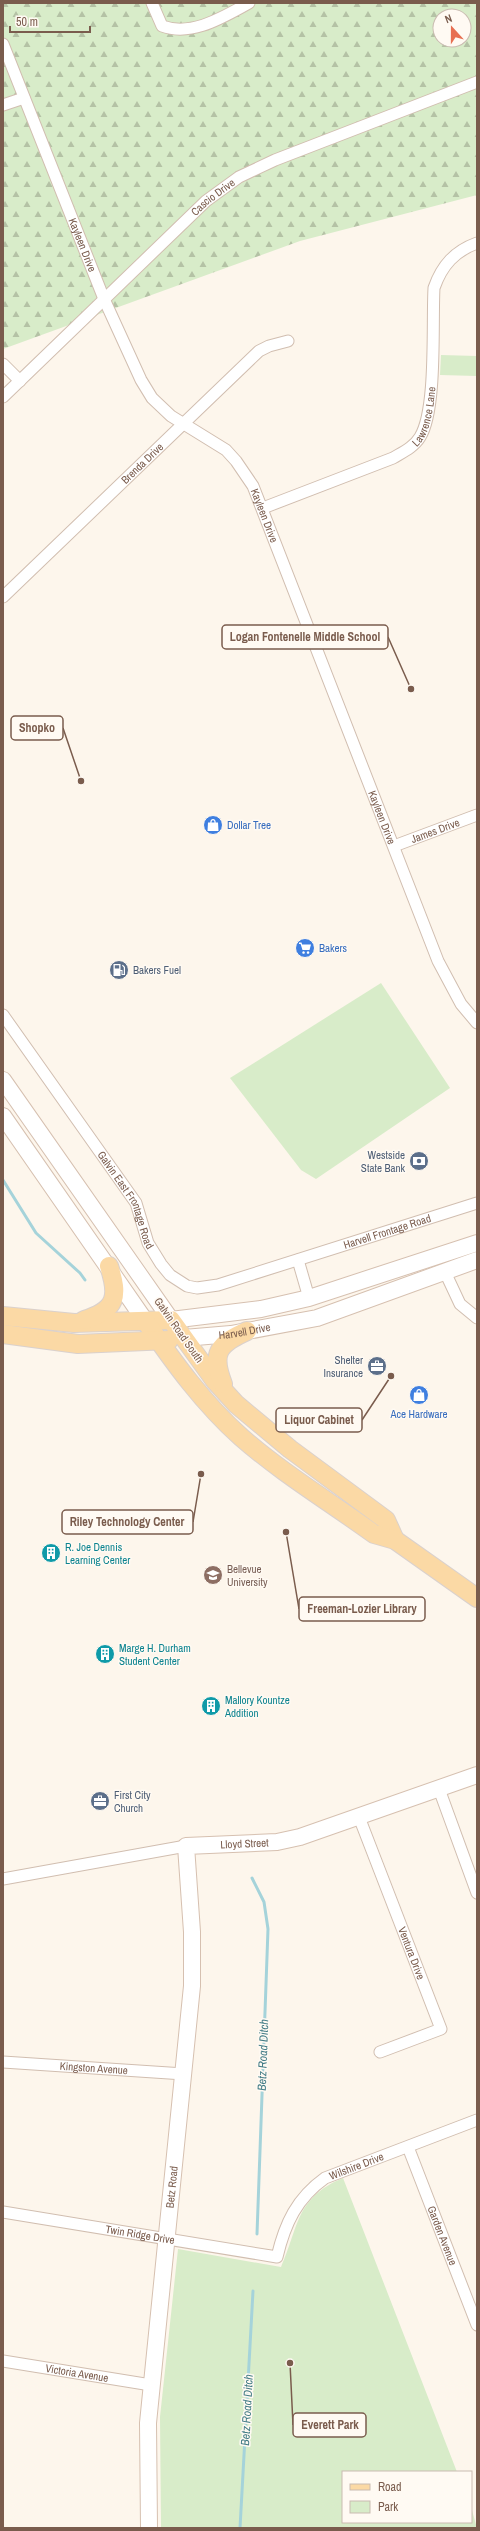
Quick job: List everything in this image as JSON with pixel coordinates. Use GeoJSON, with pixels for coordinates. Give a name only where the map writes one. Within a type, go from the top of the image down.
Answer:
{"type":"FeatureCollection","features":[{"type":"Feature","properties":{"kind":"main road","name":"Galvin Road South"},"geometry":{"type":"LineString","coordinates":[[3,1080],[171,1320],[226,1392],[262,1427],[386,1520],[394,1540]]}},
{"type":"Feature","properties":{"kind":"main road","name":"Galvin Road South"},"geometry":{"type":"LineString","coordinates":[[3,1116],[109,1266],[160,1342],[195,1388],[241,1436],[278,1466],[374,1534],[394,1540],[477,1598]]}},
{"type":"Feature","properties":{"kind":"main road","name":"Harvell Drive"},"geometry":{"type":"LineString","coordinates":[[3,1316],[74,1323],[146,1322],[261,1309],[308,1298],[477,1243]]}},
{"type":"Feature","properties":{"kind":"main road","name":"Harvell Drive"},"geometry":{"type":"LineString","coordinates":[[3,1334],[78,1344],[160,1342],[247,1331],[317,1318],[477,1260]]}},
{"type":"Feature","properties":{"kind":"main road"},"geometry":{"type":"LineString","coordinates":[[74,1323],[97,1316],[111,1305],[116,1292],[109,1266]]}},
{"type":"Feature","properties":{"kind":"main road"},"geometry":{"type":"LineString","coordinates":[[226,1392],[218,1369],[217,1357],[224,1343],[247,1331]]}},
{"type":"Feature","properties":{"kind":"main road","name":"Lloyd Street"},"geometry":{"type":"LineString","coordinates":[[186,1846],[277,1842],[300,1837],[477,1775]]}},
{"type":"Feature","properties":{"kind":"main road","name":"Betz Road"},"geometry":{"type":"LineString","coordinates":[[149,2528],[147,2467],[151,2385],[192,1986],[192,1932],[186,1846]]}},
{"type":"Feature","properties":{"kind":"street"},"geometry":{"type":"LineString","coordinates":[[152,3],[162,26],[172,29],[196,28],[249,3]]}},
{"type":"Feature","properties":{"kind":"street","name":"Kayleen Drive"},"geometry":{"type":"LineString","coordinates":[[3,44],[104,300],[147,390],[163,409],[184,424],[217,443],[236,461],[253,486],[263,508],[444,975],[461,1004],[477,1024]]}},
{"type":"Feature","properties":{"kind":"street","name":"Cascio Drive"},"geometry":{"type":"LineString","coordinates":[[3,397],[206,201],[239,177],[275,160],[477,82]]}},
{"type":"Feature","properties":{"kind":"street"},"geometry":{"type":"LineString","coordinates":[[3,105],[24,98]]}},
{"type":"Feature","properties":{"kind":"street","name":"Lawrence Lane"},"geometry":{"type":"LineString","coordinates":[[263,508],[394,458],[420,438],[429,410],[434,288],[441,272],[453,256],[477,243]]}},
{"type":"Feature","properties":{"kind":"street","name":"Brenda Drive"},"geometry":{"type":"LineString","coordinates":[[3,597],[259,351],[269,346],[288,341]]}},
{"type":"Feature","properties":{"kind":"street"},"geometry":{"type":"LineString","coordinates":[[3,364],[20,381]]}},
{"type":"Feature","properties":{"kind":"street","name":"James Drive"},"geometry":{"type":"LineString","coordinates":[[394,846],[477,815]]}},
{"type":"Feature","properties":{"kind":"street","name":"Galvin East Frontage Road"},"geometry":{"type":"LineString","coordinates":[[3,1015],[136,1203],[148,1243],[170,1275],[188,1286],[206,1287],[298,1260]]}},
{"type":"Feature","properties":{"kind":"street","name":"Harvell Frontage Road"},"geometry":{"type":"LineString","coordinates":[[298,1260],[477,1203]]}},
{"type":"Feature","properties":{"kind":"street"},"geometry":{"type":"LineString","coordinates":[[298,1260],[308,1298]]}},
{"type":"Feature","properties":{"kind":"street"},"geometry":{"type":"LineString","coordinates":[[445,1272],[460,1304],[477,1318]]}},
{"type":"Feature","properties":{"kind":"street"},"geometry":{"type":"LineString","coordinates":[[439,1789],[477,1893]]}},
{"type":"Feature","properties":{"kind":"street","name":"Ventura Drive"},"geometry":{"type":"LineString","coordinates":[[359,1816],[441,2029],[380,2052]]}},
{"type":"Feature","properties":{"kind":"street","name":"Lloyd Street"},"geometry":{"type":"LineString","coordinates":[[3,1879],[186,1846]]}},
{"type":"Feature","properties":{"kind":"street","name":"Kingston Avenue"},"geometry":{"type":"LineString","coordinates":[[3,2062],[184,2074]]}},
{"type":"Feature","properties":{"kind":"street","name":"Wilshire Drive"},"geometry":{"type":"LineString","coordinates":[[276,2256],[281,2239],[296,2205],[309,2190],[325,2178],[477,2120]]}},
{"type":"Feature","properties":{"kind":"street","name":"Garden Avenue"},"geometry":{"type":"LineString","coordinates":[[408,2147],[473,2305],[477,2325]]}},
{"type":"Feature","properties":{"kind":"street","name":"Twin Ridge Drive"},"geometry":{"type":"LineString","coordinates":[[3,2212],[167,2240],[276,2256]]}},
{"type":"Feature","properties":{"kind":"street","name":"Victoria Avenue"},"geometry":{"type":"LineString","coordinates":[[3,2361],[151,2385]]}},
{"type":"Feature","properties":{"kind":"green space"},"geometry":{"type":"Polygon","coordinates":[[[3,3],[477,3],[477,195],[300,241],[3,349],[3,3]]]}},
{"type":"Feature","properties":{"kind":"green space"},"geometry":{"type":"Polygon","coordinates":[[[441,355],[477,356],[477,376],[440,375],[441,355]]]}},
{"type":"Feature","properties":{"kind":"green space"},"geometry":{"type":"Polygon","coordinates":[[[381,983],[450,1088],[316,1179],[301,1170],[230,1078],[381,983]]]}},
{"type":"Feature","properties":{"kind":"green space"},"geometry":{"type":"Polygon","coordinates":[[[343,2178],[457,2471],[342,2471],[342,2523],[472,2523],[472,2510],[477,2528],[161,2528],[160,2417],[178,2249],[281,2267],[296,2227],[307,2204],[327,2186],[343,2178]]]}},
{"type":"Feature","properties":{"kind":"waterway"},"geometry":{"type":"LineString","coordinates":[[3,1180],[36,1233],[80,1273],[85,1280]]}},
{"type":"Feature","properties":{"kind":"waterway","name":"Betz Road Ditch"},"geometry":{"type":"LineString","coordinates":[[252,1878],[264,1902],[268,1929],[257,2234]]}},
{"type":"Feature","properties":{"kind":"waterway","name":"Betz Road Ditch"},"geometry":{"type":"LineString","coordinates":[[240,2528],[253,2291]]}},
{"type":"Feature","properties":{"kind":"place","name":"Logan Fontenelle Middle School"},"geometry":{"type":"Point","coordinates":[411,689]}},
{"type":"Feature","properties":{"kind":"place","name":"Shopko"},"geometry":{"type":"Point","coordinates":[81,781]}},
{"type":"Feature","properties":{"kind":"place","name":"Dollar Tree"},"geometry":{"type":"Point","coordinates":[213,825]}},
{"type":"Feature","properties":{"kind":"place","name":"Bakers"},"geometry":{"type":"Point","coordinates":[305,948]}},
{"type":"Feature","properties":{"kind":"place","name":"Bakers Fuel"},"geometry":{"type":"Point","coordinates":[119,970]}},
{"type":"Feature","properties":{"kind":"place","name":"Westside State Bank"},"geometry":{"type":"Point","coordinates":[419,1161]}},
{"type":"Feature","properties":{"kind":"place","name":"Shelter Insurance"},"geometry":{"type":"Point","coordinates":[377,1366]}},
{"type":"Feature","properties":{"kind":"place","name":"Liquor Cabinet"},"geometry":{"type":"Point","coordinates":[391,1376]}},
{"type":"Feature","properties":{"kind":"place","name":"Ace Hardware"},"geometry":{"type":"Point","coordinates":[419,1395]}},
{"type":"Feature","properties":{"kind":"place","name":"Riley Technology Center"},"geometry":{"type":"Point","coordinates":[201,1474]}},
{"type":"Feature","properties":{"kind":"place","name":"Freeman-Lozier Library"},"geometry":{"type":"Point","coordinates":[286,1532]}},
{"type":"Feature","properties":{"kind":"place","name":"R. Joe Dennis Learning Center"},"geometry":{"type":"Point","coordinates":[51,1553]}},
{"type":"Feature","properties":{"kind":"place","name":"Bellevue University"},"geometry":{"type":"Point","coordinates":[213,1575]}},
{"type":"Feature","properties":{"kind":"place","name":"Marge H. Durham Student Center"},"geometry":{"type":"Point","coordinates":[105,1654]}},
{"type":"Feature","properties":{"kind":"place","name":"Mallory Kountze Addition"},"geometry":{"type":"Point","coordinates":[211,1706]}},
{"type":"Feature","properties":{"kind":"place","name":"First City Church"},"geometry":{"type":"Point","coordinates":[100,1801]}},
{"type":"Feature","properties":{"kind":"place","name":"Everett Park"},"geometry":{"type":"Point","coordinates":[290,2363]}}]}
